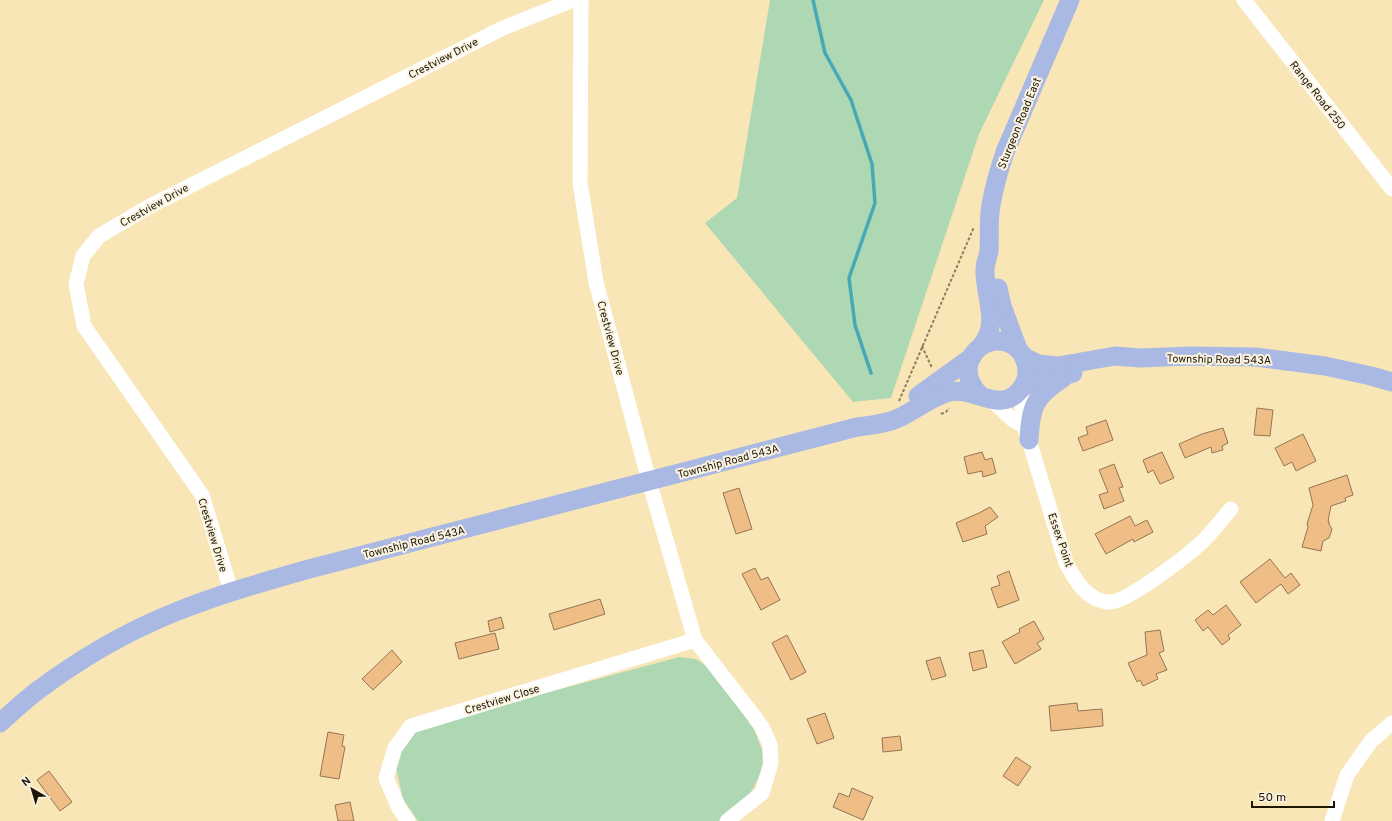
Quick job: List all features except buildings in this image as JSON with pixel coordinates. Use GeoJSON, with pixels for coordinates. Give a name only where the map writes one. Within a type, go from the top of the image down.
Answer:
{"type":"FeatureCollection","features":[{"type":"Feature","properties":{"kind":"main road","name":"Sturgeon Road East"},"geometry":{"type":"LineString","coordinates":[[976,352],[987,339],[990,325],[991,312],[985,268],[989,252],[991,206],[998,175],[1005,152],[1070,0]]}},
{"type":"Feature","properties":{"kind":"main road","name":"Sturgeon Road East"},"geometry":{"type":"LineString","coordinates":[[989,252],[994,265],[1002,306],[1021,353]]}},
{"type":"Feature","properties":{"kind":"main road","name":"Township Road 543A"},"geometry":{"type":"LineString","coordinates":[[857,427],[869,420],[895,410],[924,393],[990,342],[1000,341],[1010,344],[1038,364],[1049,366],[1058,366],[1114,356],[1140,358],[1190,356],[1256,357],[1325,366],[1392,382]]}},
{"type":"Feature","properties":{"kind":"main road"},"geometry":{"type":"LineString","coordinates":[[976,352],[968,370],[969,380],[973,389],[984,398]]}},
{"type":"Feature","properties":{"kind":"main road"},"geometry":{"type":"LineString","coordinates":[[1021,353],[1027,367],[1027,377],[1022,388]]}},
{"type":"Feature","properties":{"kind":"main road","name":"Township Road 543A"},"geometry":{"type":"LineString","coordinates":[[0,723],[36,692],[75,664],[115,641],[172,613],[231,591],[309,569],[857,427],[889,421],[900,417],[934,398],[958,390],[999,401],[1008,399],[1022,388],[1071,373],[1122,364],[1140,358]]}},
{"type":"Feature","properties":{"kind":"main road"},"geometry":{"type":"LineString","coordinates":[[1027,433],[1036,403],[1054,384],[1071,373]]}},
{"type":"Feature","properties":{"kind":"street","name":"Crestview Drive"},"geometry":{"type":"LineString","coordinates":[[231,591],[202,495],[84,326],[76,284],[83,256],[99,236],[152,205],[503,28],[574,0]]}},
{"type":"Feature","properties":{"kind":"street","name":"Crestview Drive"},"geometry":{"type":"LineString","coordinates":[[581,0],[580,183],[596,282],[649,482]]}},
{"type":"Feature","properties":{"kind":"street","name":"Range Road 250"},"geometry":{"type":"LineString","coordinates":[[1244,0],[1392,189]]}},
{"type":"Feature","properties":{"kind":"street","name":"Essex Point"},"geometry":{"type":"LineString","coordinates":[[1022,388],[1027,433],[1066,563],[1075,580],[1091,596],[1099,600],[1109,602],[1120,600],[1153,580],[1205,539],[1231,509]]}},
{"type":"Feature","properties":{"kind":"street"},"geometry":{"type":"LineString","coordinates":[[984,398],[997,405],[1027,433]]}},
{"type":"Feature","properties":{"kind":"street"},"geometry":{"type":"LineString","coordinates":[[649,482],[695,640],[754,716],[770,745],[771,763],[762,794],[727,821]]}},
{"type":"Feature","properties":{"kind":"street","name":"Crestview Close"},"geometry":{"type":"LineString","coordinates":[[408,821],[399,808],[386,778],[395,748],[411,726],[695,640]]}},
{"type":"Feature","properties":{"kind":"street"},"geometry":{"type":"LineString","coordinates":[[1332,821],[1347,775],[1371,741],[1392,723]]}},
{"type":"Feature","properties":{"kind":"path"},"geometry":{"type":"LineString","coordinates":[[922,346],[929,363],[936,372]]}},
{"type":"Feature","properties":{"kind":"green space"},"geometry":{"type":"Polygon","coordinates":[[[770,0],[1044,0],[979,134],[891,398],[853,402],[705,223],[737,198],[770,0]]]}},
{"type":"Feature","properties":{"kind":"green space"},"geometry":{"type":"Polygon","coordinates":[[[679,657],[696,659],[713,670],[754,729],[762,750],[763,769],[751,792],[739,806],[719,821],[418,821],[403,799],[395,764],[400,746],[415,732],[427,725],[679,657]]]}},
{"type":"Feature","properties":{"kind":"waterway"},"geometry":{"type":"LineString","coordinates":[[813,0],[825,53],[851,100],[872,164],[875,203],[849,278],[855,325],[871,373]]}}]}
